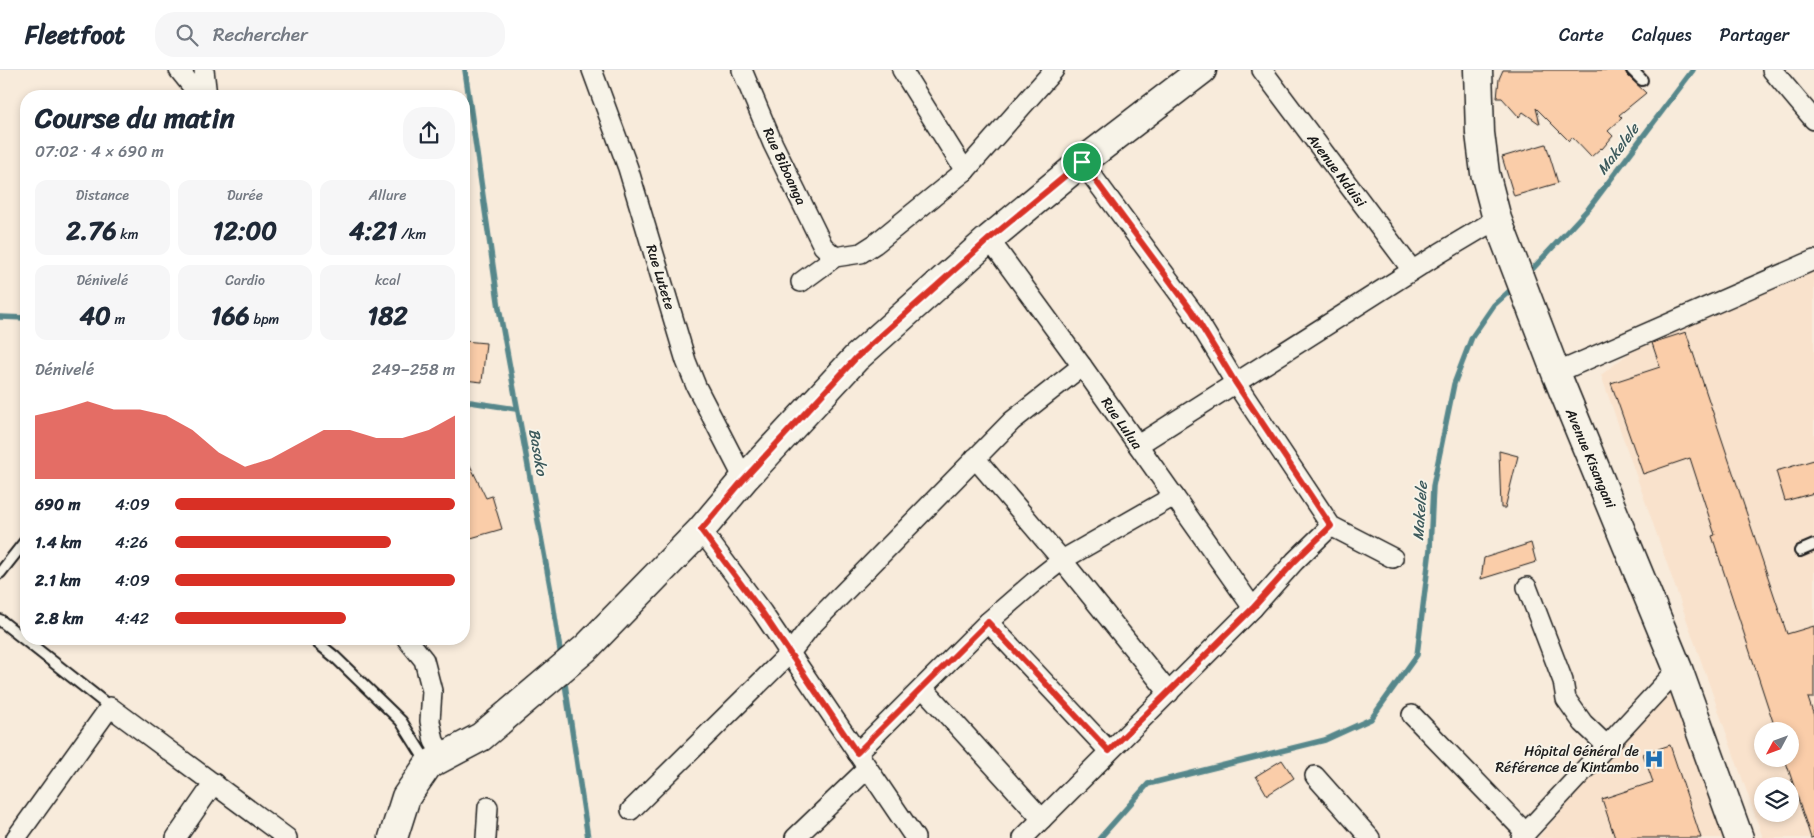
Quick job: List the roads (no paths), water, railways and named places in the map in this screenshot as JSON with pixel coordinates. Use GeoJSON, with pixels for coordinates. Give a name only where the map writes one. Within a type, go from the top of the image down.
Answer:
{"type":"FeatureCollection","features":[{"type":"Feature","properties":{"kind":"street"},"geometry":{"type":"LineString","coordinates":[[179,70],[195,90]]}},
{"type":"Feature","properties":{"kind":"street"},"geometry":{"type":"LineString","coordinates":[[204,70],[206,90]]}},
{"type":"Feature","properties":{"kind":"street","name":"Rue Lutete"},"geometry":{"type":"LineString","coordinates":[[592,70],[628,168],[686,361],[696,386],[744,479]]}},
{"type":"Feature","properties":{"kind":"street","name":"Rue Biboanga"},"geometry":{"type":"LineString","coordinates":[[742,70],[773,144],[823,246],[835,257]]}},
{"type":"Feature","properties":{"kind":"street"},"geometry":{"type":"LineString","coordinates":[[902,70],[965,171]]}},
{"type":"Feature","properties":{"kind":"street"},"geometry":{"type":"LineString","coordinates":[[801,282],[835,257],[861,253],[876,244],[965,171],[1054,70]]}},
{"type":"Feature","properties":{"kind":"street"},"geometry":{"type":"LineString","coordinates":[[393,838],[406,797],[436,761],[481,737],[587,647],[701,530],[744,479],[856,358],[989,239],[1082,162],[1202,70]]}},
{"type":"Feature","properties":{"kind":"street","name":"Avenue Nduisi"},"geometry":{"type":"LineString","coordinates":[[1262,70],[1412,270]]}},
{"type":"Feature","properties":{"kind":"street","name":"Avenue Kisangani"},"geometry":{"type":"LineString","coordinates":[[1478,70],[1481,141],[1485,173],[1498,219],[1534,318],[1678,669],[1739,838]]}},
{"type":"Feature","properties":{"kind":"street"},"geometry":{"type":"LineString","coordinates":[[1772,70],[1814,120]]}},
{"type":"Feature","properties":{"kind":"street"},"geometry":{"type":"LineString","coordinates":[[1082,162],[1192,311],[1235,382],[1331,526],[1393,558]]}},
{"type":"Feature","properties":{"kind":"street"},"geometry":{"type":"LineString","coordinates":[[1138,445],[1412,270],[1498,219]]}},
{"type":"Feature","properties":{"kind":"street","name":"Rue Lulua"},"geometry":{"type":"LineString","coordinates":[[989,239],[1082,366],[1253,608]]}},
{"type":"Feature","properties":{"kind":"street"},"geometry":{"type":"LineString","coordinates":[[1556,373],[1814,260]]}},
{"type":"Feature","properties":{"kind":"street"},"geometry":{"type":"LineString","coordinates":[[631,810],[790,653],[810,627],[975,458],[1024,410],[1082,366]]}},
{"type":"Feature","properties":{"kind":"street"},"geometry":{"type":"LineString","coordinates":[[975,458],[1062,560],[1169,693]]}},
{"type":"Feature","properties":{"kind":"street"},"geometry":{"type":"LineString","coordinates":[[795,838],[923,688],[988,622],[1062,560],[1174,496]]}},
{"type":"Feature","properties":{"kind":"street"},"geometry":{"type":"LineString","coordinates":[[1023,838],[1253,608],[1295,561],[1331,526]]}},
{"type":"Feature","properties":{"kind":"street"},"geometry":{"type":"LineString","coordinates":[[701,530],[790,653],[915,838]]}},
{"type":"Feature","properties":{"kind":"street"},"geometry":{"type":"LineString","coordinates":[[1527,587],[1563,681],[1566,699],[1583,723],[1607,746]]}},
{"type":"Feature","properties":{"kind":"street"},"geometry":{"type":"LineString","coordinates":[[988,622],[1109,751]]}},
{"type":"Feature","properties":{"kind":"street"},"geometry":{"type":"LineString","coordinates":[[412,645],[424,660],[432,691],[430,721],[436,761]]}},
{"type":"Feature","properties":{"kind":"street"},"geometry":{"type":"LineString","coordinates":[[1412,715],[1524,835],[1678,669]]}},
{"type":"Feature","properties":{"kind":"street"},"geometry":{"type":"LineString","coordinates":[[923,688],[1042,819]]}},
{"type":"Feature","properties":{"kind":"street"},"geometry":{"type":"LineString","coordinates":[[16,838],[110,706],[287,838]]}},
{"type":"Feature","properties":{"kind":"street"},"geometry":{"type":"LineString","coordinates":[[1315,776],[1370,838]]}},
{"type":"Feature","properties":{"kind":"street"},"geometry":{"type":"LineString","coordinates":[[176,838],[214,783]]}},
{"type":"Feature","properties":{"kind":"street"},"geometry":{"type":"LineString","coordinates":[[486,838],[488,807]]}},
{"type":"Feature","properties":{"kind":"lane"},"geometry":{"type":"LineString","coordinates":[[1632,70],[1642,80]]}},
{"type":"Feature","properties":{"kind":"lane"},"geometry":{"type":"LineString","coordinates":[[1800,551],[1814,545]]}},
{"type":"Feature","properties":{"kind":"lane"},"geometry":{"type":"LineString","coordinates":[[0,573],[20,548]]}},
{"type":"Feature","properties":{"kind":"lane"},"geometry":{"type":"LineString","coordinates":[[0,620],[20,636]]}},
{"type":"Feature","properties":{"kind":"lane"},"geometry":{"type":"LineString","coordinates":[[32,645],[110,706]]}},
{"type":"Feature","properties":{"kind":"lane"},"geometry":{"type":"LineString","coordinates":[[320,645],[401,721],[436,761]]}},
{"type":"Feature","properties":{"kind":"waterway","name":"Basoko"},"geometry":{"type":"LineString","coordinates":[[465,70],[468,90]]}},
{"type":"Feature","properties":{"kind":"waterway","name":"Makelele"},"geometry":{"type":"LineString","coordinates":[[1526,276],[1589,208],[1693,70]]}},
{"type":"Feature","properties":{"kind":"waterway","name":"Basoko"},"geometry":{"type":"LineString","coordinates":[[470,105],[499,308],[552,597],[561,657]]}},
{"type":"Feature","properties":{"kind":"waterway","name":"Makelele"},"geometry":{"type":"LineString","coordinates":[[1100,838],[1148,784],[1325,740],[1371,719],[1417,655],[1430,549],[1433,486],[1454,384],[1472,337],[1494,305],[1514,287]]}},
{"type":"Feature","properties":{"kind":"waterway"},"geometry":{"type":"LineString","coordinates":[[0,317],[20,318]]}},
{"type":"Feature","properties":{"kind":"waterway"},"geometry":{"type":"LineString","coordinates":[[470,402],[516,409]]}},
{"type":"Feature","properties":{"kind":"waterway","name":"Basoko"},"geometry":{"type":"LineString","coordinates":[[564,677],[588,838]]}},
{"type":"Feature","properties":{"kind":"place","name":"Hôpital Général de Référence de Kintambo"},"geometry":{"type":"Point","coordinates":[1654,759]}}]}
